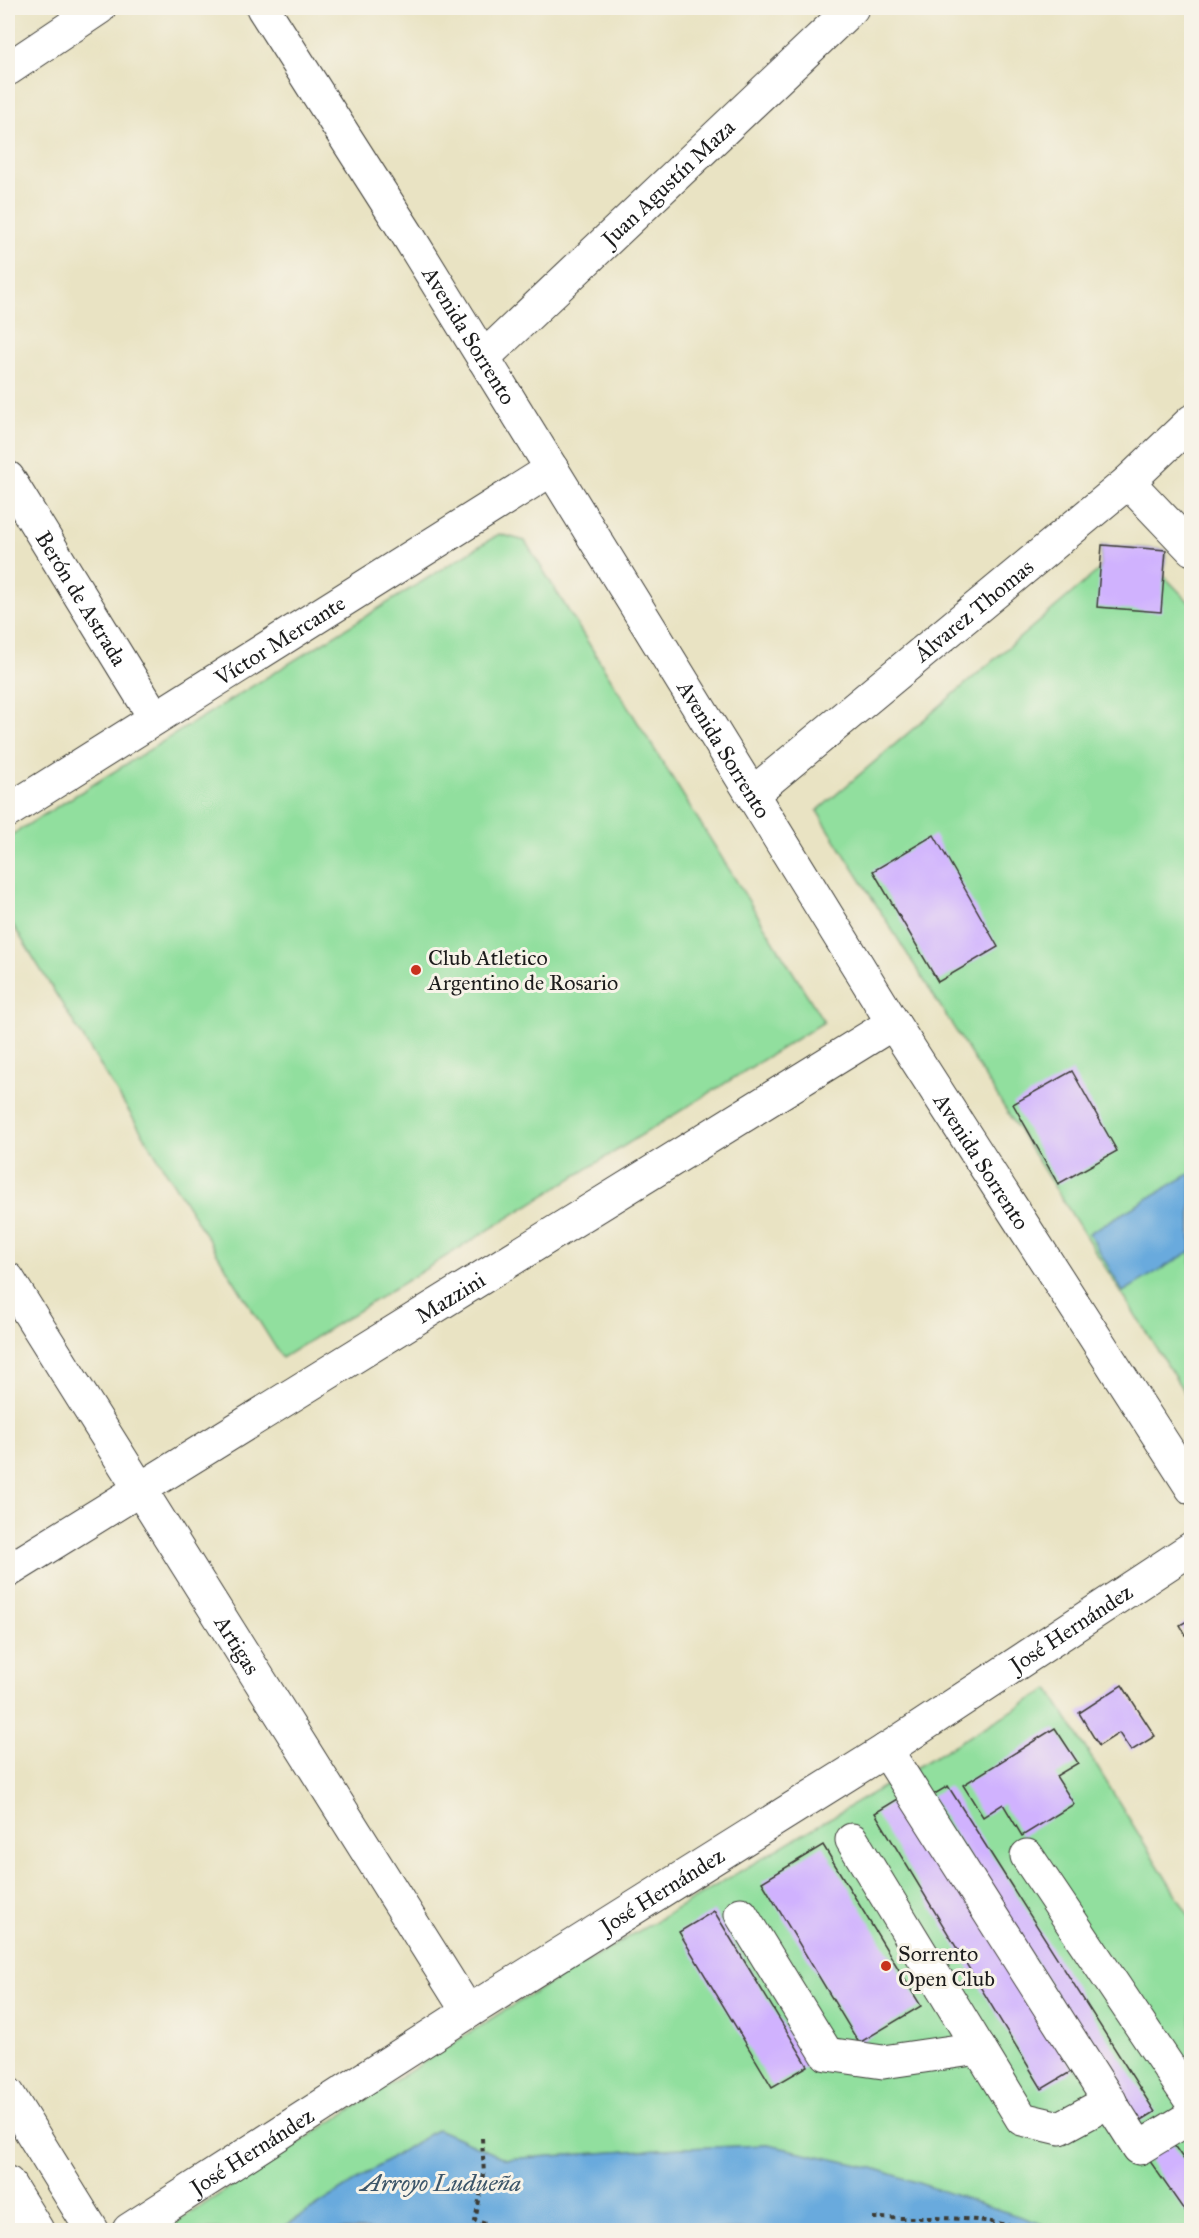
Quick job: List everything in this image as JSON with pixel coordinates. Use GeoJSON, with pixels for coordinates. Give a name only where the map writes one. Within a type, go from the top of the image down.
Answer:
{"type":"FeatureCollection","features":[{"type":"Feature","properties":{"kind":"street"},"geometry":{"type":"LineString","coordinates":[[8,69],[99,8]]}},
{"type":"Feature","properties":{"kind":"street","name":"Avenida Sorrento"},"geometry":{"type":"LineString","coordinates":[[263,8],[407,234],[893,1023],[1191,1488]]}},
{"type":"Feature","properties":{"kind":"street","name":"Juan Agustín Maza"},"geometry":{"type":"LineString","coordinates":[[483,358],[852,8]]}},
{"type":"Feature","properties":{"kind":"street","name":"Álvarez Thomas"},"geometry":{"type":"LineString","coordinates":[[752,794],[1128,482],[1191,421]]}},
{"type":"Feature","properties":{"kind":"street","name":"Víctor Mercante"},"geometry":{"type":"LineString","coordinates":[[8,811],[552,469]]}},
{"type":"Feature","properties":{"kind":"street","name":"Berón de Astrada"},"geometry":{"type":"LineString","coordinates":[[8,478],[155,718]]}},
{"type":"Feature","properties":{"kind":"street"},"geometry":{"type":"LineString","coordinates":[[1128,482],[1191,549]]}},
{"type":"Feature","properties":{"kind":"street","name":"Mazzini"},"geometry":{"type":"LineString","coordinates":[[8,1571],[893,1023]]}},
{"type":"Feature","properties":{"kind":"street","name":"Artigas"},"geometry":{"type":"LineString","coordinates":[[8,1279],[468,2012]]}},
{"type":"Feature","properties":{"kind":"street","name":"José Hernández"},"geometry":{"type":"LineString","coordinates":[[129,2230],[468,2012],[886,1750],[1191,1548]]}},
{"type":"Feature","properties":{"kind":"street"},"geometry":{"type":"LineString","coordinates":[[886,1750],[1140,2148],[1191,2116]]}},
{"type":"Feature","properties":{"kind":"street"},"geometry":{"type":"LineString","coordinates":[[852,1840],[1022,2119],[1060,2128],[1110,2101]]}},
{"type":"Feature","properties":{"kind":"street"},"geometry":{"type":"LineString","coordinates":[[1027,1856],[1191,2102]]}},
{"type":"Feature","properties":{"kind":"street"},"geometry":{"type":"LineString","coordinates":[[741,1914],[827,2054],[883,2062],[979,2048]]}},
{"type":"Feature","properties":{"kind":"street"},"geometry":{"type":"LineString","coordinates":[[8,2094],[92,2230]]}},
{"type":"Feature","properties":{"kind":"street"},"geometry":{"type":"LineString","coordinates":[[8,2183],[37,2230]]}},
{"type":"Feature","properties":{"kind":"path"},"geometry":{"type":"LineString","coordinates":[[482,2138],[484,2175],[475,2221],[502,2228]]}},
{"type":"Feature","properties":{"kind":"path"},"geometry":{"type":"LineString","coordinates":[[873,2218],[974,2221],[1025,2230]]}},
{"type":"Feature","properties":{"kind":"green space","name":"Club Atletico Argentino de Rosario"},"geometry":{"type":"Polygon","coordinates":[[[499,534],[525,541],[824,1022],[282,1358],[8,917],[8,837],[499,534]]]}},
{"type":"Feature","properties":{"kind":"green space"},"geometry":{"type":"Polygon","coordinates":[[[1102,545],[1166,550],[1164,576],[1192,605],[1191,1403],[817,811],[1100,569],[1102,545]]]}},
{"type":"Feature","properties":{"kind":"green space","name":"Sorrento Open Club"},"geometry":{"type":"Polygon","coordinates":[[[1049,1689],[1191,1919],[1191,2230],[1060,2230],[873,2168],[768,2145],[506,2159],[437,2129],[279,2230],[164,2230],[500,2013],[1049,1689]]]}},
{"type":"Feature","properties":{"kind":"water"},"geometry":{"type":"Polygon","coordinates":[[[1191,1173],[1191,1251],[1123,1292],[1089,1233],[1191,1173]]]}},
{"type":"Feature","properties":{"kind":"water","name":"Arroyo Ludueña"},"geometry":{"type":"Polygon","coordinates":[[[437,2129],[506,2159],[768,2145],[873,2168],[1060,2230],[279,2230],[437,2129]]]}},
{"type":"Feature","properties":{"kind":"building"},"geometry":{"type":"Polygon","coordinates":[[[1102,545],[1166,550],[1161,612],[1097,607],[1102,545]]]}},
{"type":"Feature","properties":{"kind":"building"},"geometry":{"type":"Polygon","coordinates":[[[934,835],[998,947],[938,982],[873,871],[934,835]]]}},
{"type":"Feature","properties":{"kind":"building"},"geometry":{"type":"Polygon","coordinates":[[[1072,1071],[1117,1151],[1058,1184],[1013,1104],[1072,1071]]]}},
{"type":"Feature","properties":{"kind":"building"},"geometry":{"type":"Polygon","coordinates":[[[1192,1618],[1192,1645],[1180,1625],[1192,1618]]]}},
{"type":"Feature","properties":{"kind":"building"},"geometry":{"type":"Polygon","coordinates":[[[1122,1685],[1155,1736],[1131,1751],[1119,1733],[1099,1746],[1079,1713],[1122,1685]]]}},
{"type":"Feature","properties":{"kind":"building"},"geometry":{"type":"Polygon","coordinates":[[[1055,1728],[1078,1763],[1056,1776],[1074,1804],[1022,1836],[1003,1804],[983,1817],[963,1785],[1055,1728]]]}},
{"type":"Feature","properties":{"kind":"building"},"geometry":{"type":"Polygon","coordinates":[[[948,1786],[1155,2112],[1137,2123],[931,1796],[948,1786]]]}},
{"type":"Feature","properties":{"kind":"building"},"geometry":{"type":"Polygon","coordinates":[[[906,1794],[1074,2070],[1042,2089],[875,1813],[906,1794]]]}},
{"type":"Feature","properties":{"kind":"building"},"geometry":{"type":"Polygon","coordinates":[[[823,1845],[921,2006],[859,2043],[762,1882],[823,1845]]]}},
{"type":"Feature","properties":{"kind":"building"},"geometry":{"type":"Polygon","coordinates":[[[714,1911],[808,2066],[772,2087],[679,1932],[714,1911]]]}},
{"type":"Feature","properties":{"kind":"building"},"geometry":{"type":"Polygon","coordinates":[[[1171,2141],[1192,2171],[1192,2209],[1186,2213],[1147,2157],[1171,2141]]]}},
{"type":"Feature","properties":{"kind":"place","name":"Club Atletico Argentino de Rosario"},"geometry":{"type":"Point","coordinates":[416,970]}},
{"type":"Feature","properties":{"kind":"place","name":"Sorrento Open Club"},"geometry":{"type":"Point","coordinates":[886,1966]}}]}
